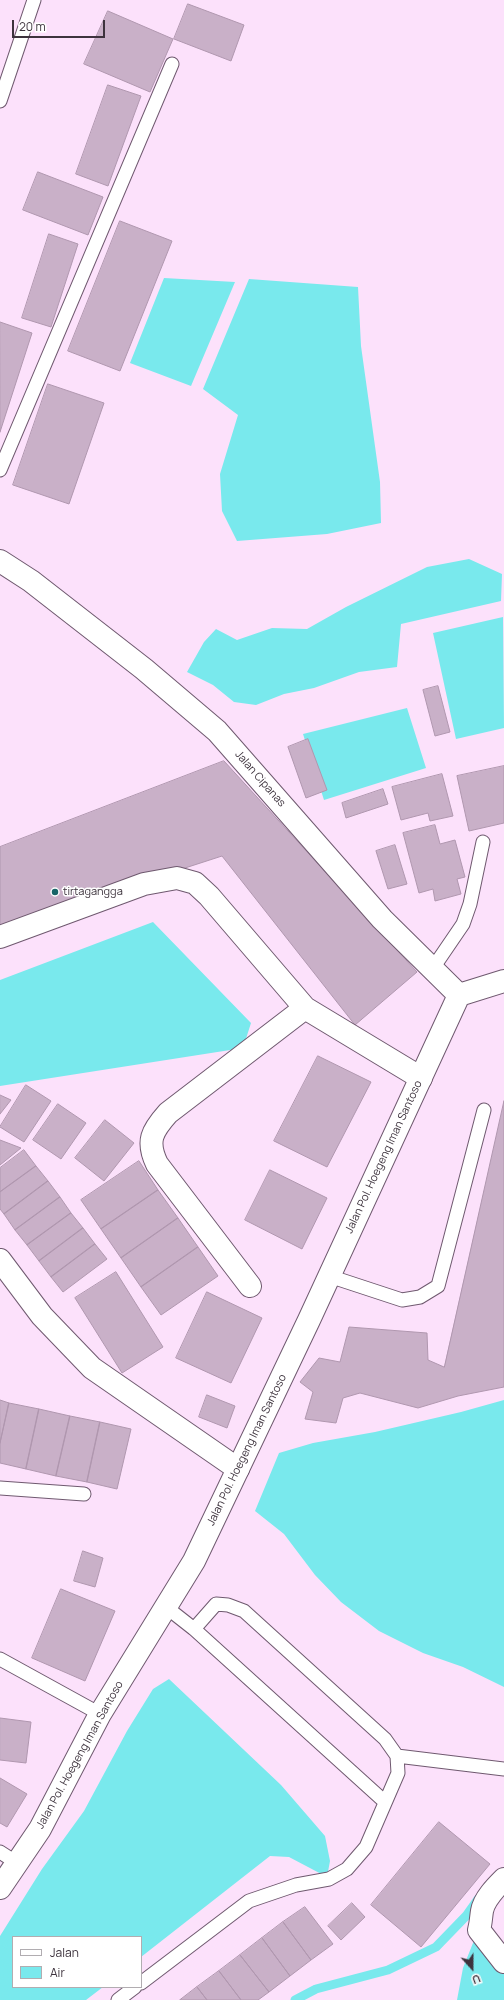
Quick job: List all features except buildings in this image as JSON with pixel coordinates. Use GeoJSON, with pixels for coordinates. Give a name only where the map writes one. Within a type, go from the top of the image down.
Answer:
{"type":"FeatureCollection","features":[{"type":"Feature","properties":{"kind":"street","name":"Jalan Cipanas"},"geometry":{"type":"LineString","coordinates":[[0,561],[31,581],[144,669],[217,731],[382,919],[459,995]]}},
{"type":"Feature","properties":{"kind":"street"},"geometry":{"type":"LineString","coordinates":[[0,937],[144,884],[177,878],[195,883],[209,896],[305,1008],[420,1078]]}},
{"type":"Feature","properties":{"kind":"street"},"geometry":{"type":"LineString","coordinates":[[459,995],[504,981]]}},
{"type":"Feature","properties":{"kind":"street","name":"Jalan Pol. Hoegeng Iman Santoso"},"geometry":{"type":"LineString","coordinates":[[0,1888],[8,1858],[40,1829],[100,1714],[194,1561],[329,1276],[459,995]]}},
{"type":"Feature","properties":{"kind":"street"},"geometry":{"type":"LineString","coordinates":[[250,1286],[156,1164],[151,1151],[151,1139],[156,1126],[168,1113],[305,1008]]}},
{"type":"Feature","properties":{"kind":"street"},"geometry":{"type":"LineString","coordinates":[[0,1260],[42,1316],[92,1368],[238,1469]]}},
{"type":"Feature","properties":{"kind":"street"},"geometry":{"type":"LineString","coordinates":[[504,1879],[492,1891],[482,1909],[482,1918],[479,1930],[504,1962]]}},
{"type":"Feature","properties":{"kind":"lane"},"geometry":{"type":"LineString","coordinates":[[0,101],[34,0]]}},
{"type":"Feature","properties":{"kind":"lane"},"geometry":{"type":"LineString","coordinates":[[0,470],[172,64]]}},
{"type":"Feature","properties":{"kind":"lane"},"geometry":{"type":"LineString","coordinates":[[433,968],[463,924],[470,904],[483,842]]}},
{"type":"Feature","properties":{"kind":"lane"},"geometry":{"type":"LineString","coordinates":[[329,1276],[402,1300],[420,1297],[438,1286],[484,1110]]}},
{"type":"Feature","properties":{"kind":"lane"},"geometry":{"type":"LineString","coordinates":[[0,1488],[84,1494]]}},
{"type":"Feature","properties":{"kind":"lane"},"geometry":{"type":"LineString","coordinates":[[142,1981],[249,1901],[296,1885],[329,1879],[347,1869],[366,1847],[398,1773],[397,1756],[385,1739],[244,1611],[228,1605],[216,1604],[194,1628]]}},
{"type":"Feature","properties":{"kind":"lane"},"geometry":{"type":"LineString","coordinates":[[166,1607],[194,1628],[385,1802]]}},
{"type":"Feature","properties":{"kind":"lane"},"geometry":{"type":"LineString","coordinates":[[0,1660],[100,1714]]}},
{"type":"Feature","properties":{"kind":"lane"},"geometry":{"type":"LineString","coordinates":[[397,1756],[504,1769]]}},
{"type":"Feature","properties":{"kind":"lane"},"geometry":{"type":"LineString","coordinates":[[118,2000],[134,1988]]}},
{"type":"Feature","properties":{"kind":"water"},"geometry":{"type":"Polygon","coordinates":[[[164,278],[235,282],[191,386],[130,363],[164,278]]]}},
{"type":"Feature","properties":{"kind":"water"},"geometry":{"type":"Polygon","coordinates":[[[249,279],[358,287],[361,346],[380,482],[381,523],[327,534],[237,541],[222,511],[220,474],[238,415],[203,389],[249,279]]]}},
{"type":"Feature","properties":{"kind":"water"},"geometry":{"type":"Polygon","coordinates":[[[469,559],[502,574],[501,601],[401,624],[397,667],[359,672],[314,688],[284,694],[256,705],[234,702],[213,685],[187,672],[204,642],[216,629],[237,640],[272,628],[307,629],[346,607],[427,567],[469,559]]]}},
{"type":"Feature","properties":{"kind":"water"},"geometry":{"type":"Polygon","coordinates":[[[503,617],[504,728],[456,739],[433,633],[503,617]]]}},
{"type":"Feature","properties":{"kind":"water"},"geometry":{"type":"Polygon","coordinates":[[[407,708],[426,768],[324,800],[303,734],[407,708]]]}},
{"type":"Feature","properties":{"kind":"water"},"geometry":{"type":"Polygon","coordinates":[[[153,922],[251,1023],[243,1048],[0,1086],[0,980],[153,922]]]}},
{"type":"Feature","properties":{"kind":"water"},"geometry":{"type":"Polygon","coordinates":[[[504,1400],[504,1687],[463,1667],[423,1653],[379,1631],[341,1602],[315,1575],[284,1534],[255,1511],[279,1453],[313,1443],[375,1432],[461,1412],[504,1400]]]}},
{"type":"Feature","properties":{"kind":"water"},"geometry":{"type":"Polygon","coordinates":[[[169,1679],[281,1785],[325,1836],[330,1861],[327,1877],[289,1857],[270,1856],[142,1956],[142,1936],[12,1936],[12,1988],[102,1988],[86,2000],[0,2000],[0,1936],[42,1869],[84,1811],[127,1731],[153,1689],[169,1679]]]}},
{"type":"Feature","properties":{"kind":"water"},"geometry":{"type":"Polygon","coordinates":[[[477,1933],[504,1968],[504,2000],[457,2000],[463,1968],[477,1933]]]}},
{"type":"Feature","properties":{"kind":"waterway"},"geometry":{"type":"LineString","coordinates":[[295,2000],[316,1989],[388,1970],[436,1947],[466,1916],[478,1899]]}},
{"type":"Feature","properties":{"kind":"place","name":"tirtagangga"},"geometry":{"type":"Point","coordinates":[55,892]}}]}
